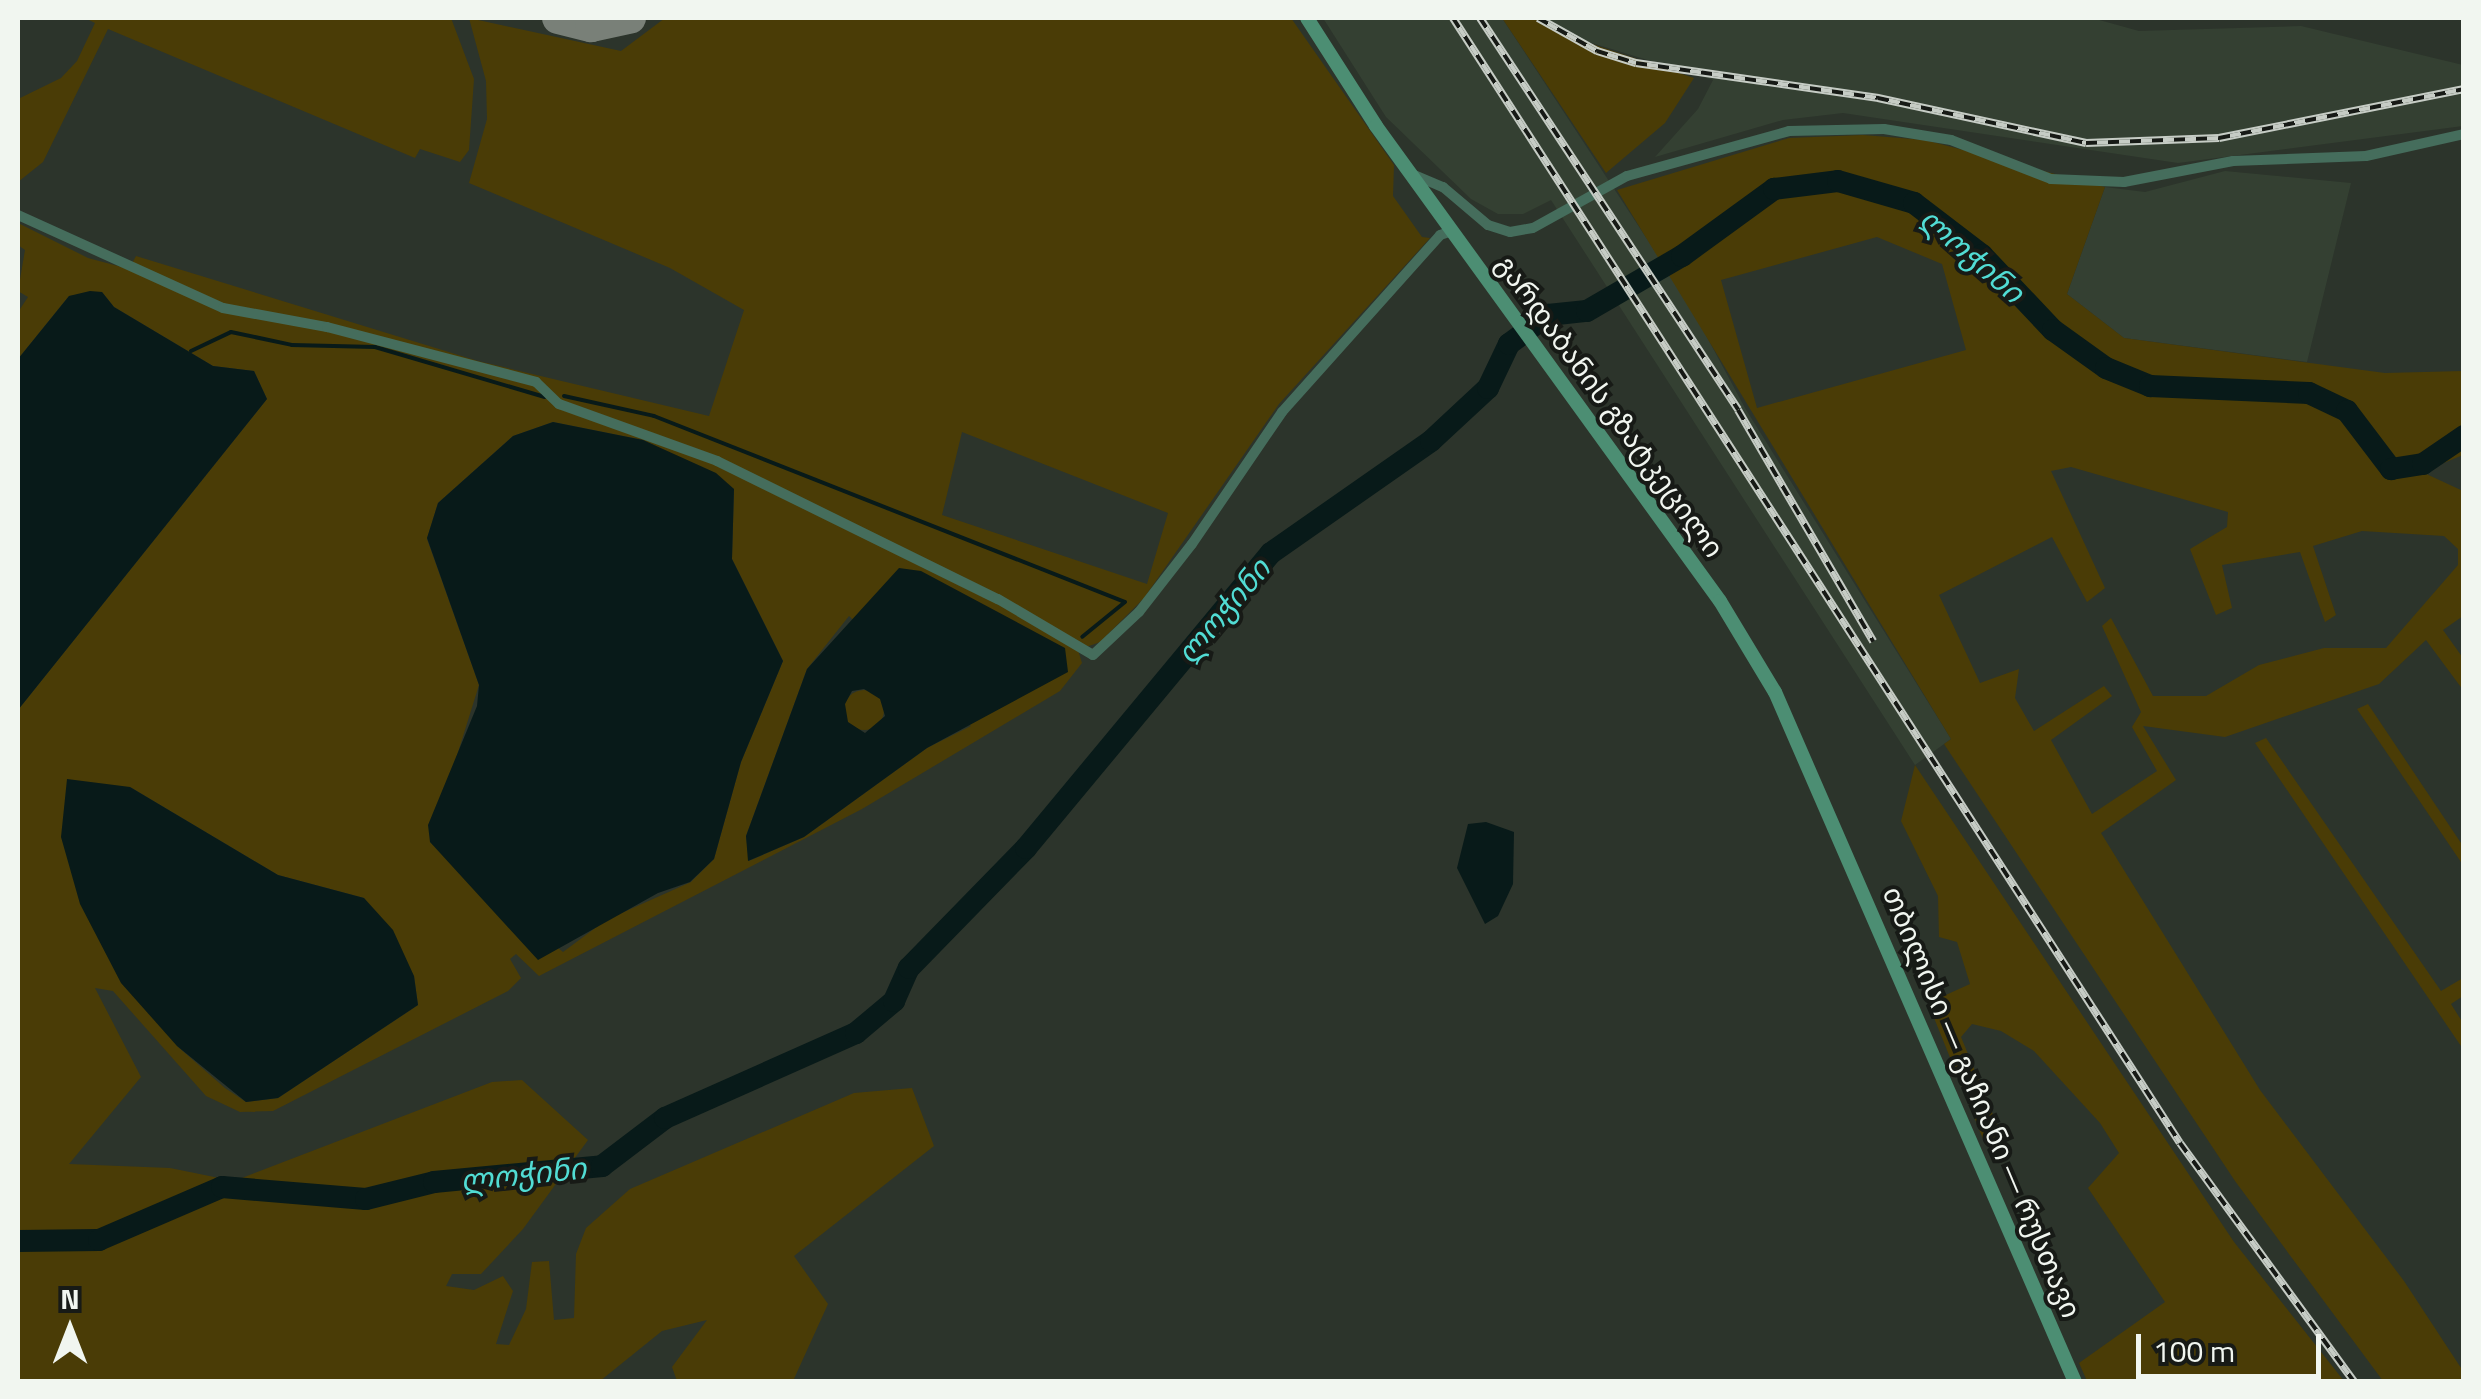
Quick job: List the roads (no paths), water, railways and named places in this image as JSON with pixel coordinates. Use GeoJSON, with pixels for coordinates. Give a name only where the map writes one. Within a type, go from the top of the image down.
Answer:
{"type":"FeatureCollection","features":[{"type":"Feature","properties":{"kind":"main road","name":"გარდაბანის გზატკეცილი"},"geometry":{"type":"LineString","coordinates":[[1307,18],[1412,174],[1720,600],[1774,692],[1843,843]]}},
{"type":"Feature","properties":{"kind":"main road","name":"თბილისი — გაჩიანი — რუსთავი"},"geometry":{"type":"LineString","coordinates":[[1843,843],[2075,1382]]}},
{"type":"Feature","properties":{"kind":"street"},"geometry":{"type":"LineString","coordinates":[[1412,174],[1443,188],[1488,224],[1510,232],[1532,228],[1627,176],[1789,131],[1884,129],[1952,140],[2052,179],[2124,182],[2233,162],[2366,156],[2464,134]]}},
{"type":"Feature","properties":{"kind":"street"},"geometry":{"type":"LineString","coordinates":[[18,215],[223,308],[327,326],[536,382],[558,404],[717,461],[998,599],[1094,655],[1139,612],[1192,544],[1282,412],[1440,235],[1452,230]]}},
{"type":"Feature","properties":{"kind":"waterway","name":"ლოჭინი"},"geometry":{"type":"LineString","coordinates":[[18,1241],[99,1240],[222,1187],[366,1199],[434,1182],[602,1166],[665,1118],[856,1033],[894,1001],[909,968],[1026,848],[1271,553],[1431,441],[1488,388],[1509,344],[1548,315],[1587,311],[1682,256],[1774,189],[1838,181],[1914,203],[1982,255],[2053,330],[2106,368],[2150,386],[2309,393],[2347,411],[2391,469],[2423,464],[2464,436]]}},
{"type":"Feature","properties":{"kind":"waterway"},"geometry":{"type":"LineString","coordinates":[[191,351],[231,332],[292,345],[375,347],[545,397]]}},
{"type":"Feature","properties":{"kind":"waterway"},"geometry":{"type":"LineString","coordinates":[[564,396],[654,416],[1125,602],[1082,637]]}},
{"type":"Feature","properties":{"kind":"railway"},"geometry":{"type":"LineString","coordinates":[[1453,18],[2180,1143],[2354,1382]]}},
{"type":"Feature","properties":{"kind":"railway"},"geometry":{"type":"LineString","coordinates":[[1480,18],[1738,410],[1873,641]]}},
{"type":"Feature","properties":{"kind":"railway"},"geometry":{"type":"LineString","coordinates":[[1538,18],[1597,51],[1636,63],[1878,98],[2086,143],[2219,138],[2464,89]]}}]}
